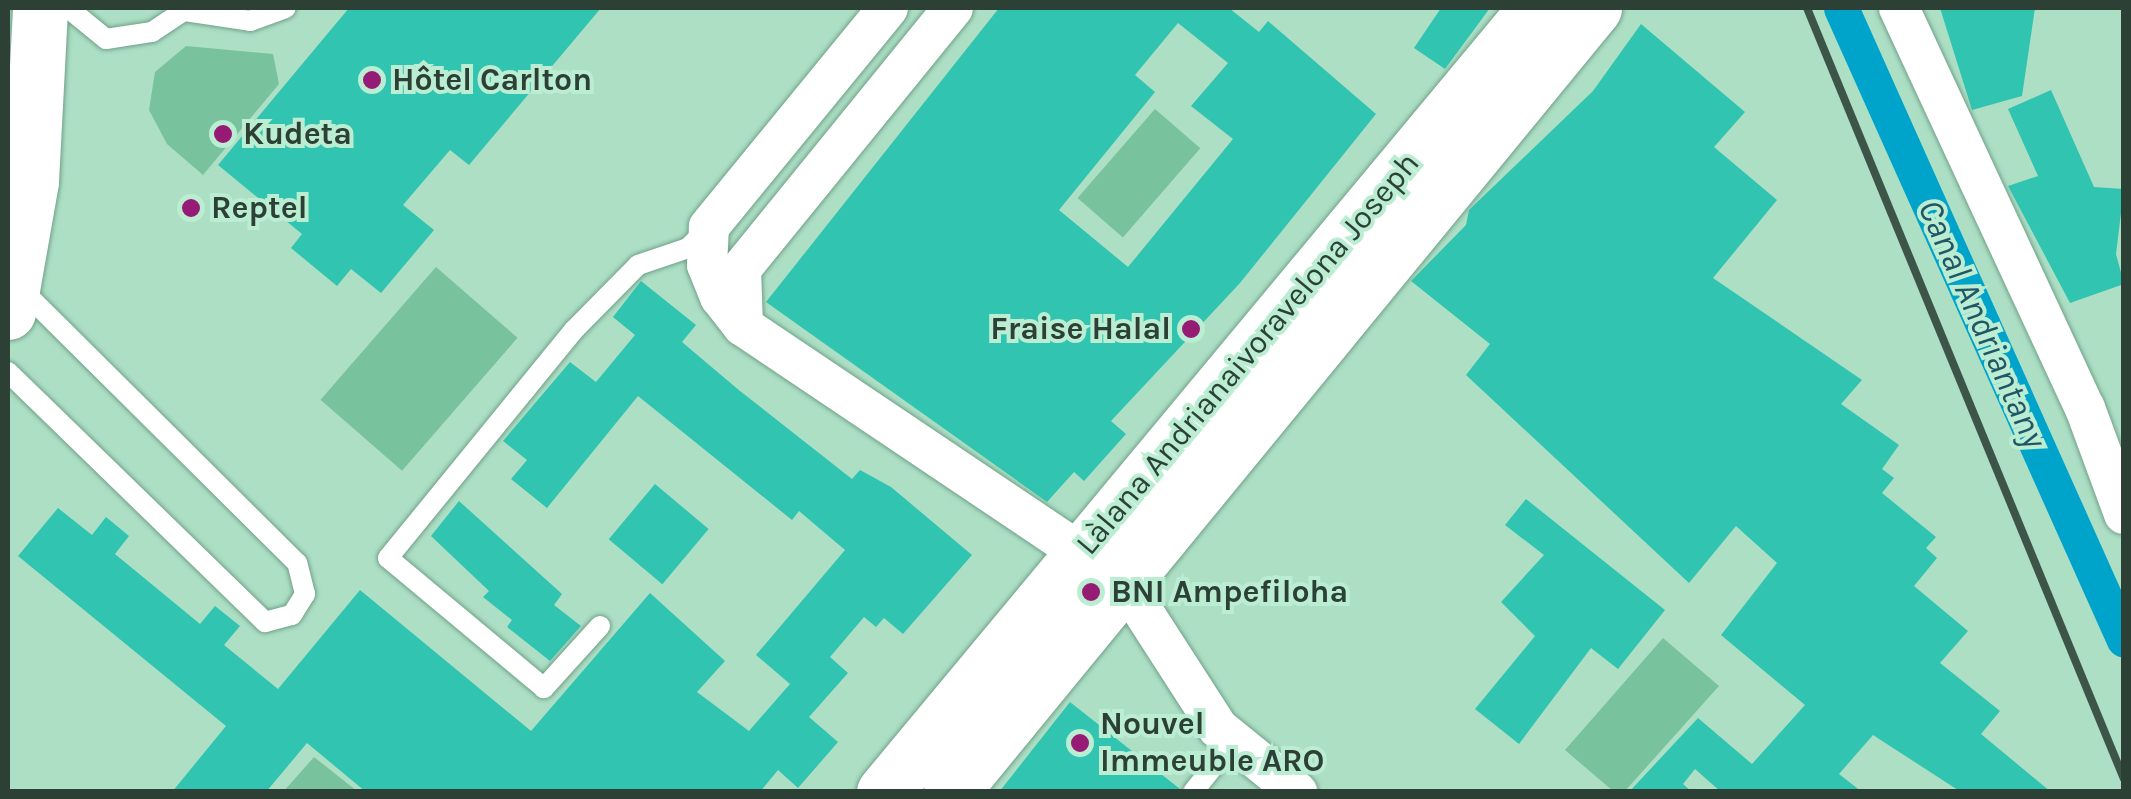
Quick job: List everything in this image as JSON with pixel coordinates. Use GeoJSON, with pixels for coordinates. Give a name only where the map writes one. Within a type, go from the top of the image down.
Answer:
{"type":"FeatureCollection","features":[{"type":"Feature","properties":{"kind":"main road","name":"Làlana Andrianaivoravelona Joseph"},"geometry":{"type":"LineString","coordinates":[[951,792],[1104,566],[1536,8]]}},
{"type":"Feature","properties":{"kind":"main road","name":"Làlana Andrianaivoravelona Joseph"},"geometry":{"type":"LineString","coordinates":[[884,792],[1104,566],[1594,8]]}},
{"type":"Feature","properties":{"kind":"main road"},"geometry":{"type":"LineString","coordinates":[[10,296],[40,86],[39,11]]}},
{"type":"Feature","properties":{"kind":"street"},"geometry":{"type":"LineString","coordinates":[[888,8],[709,227],[707,265],[743,326],[1104,566],[1235,740],[1297,792]]}},
{"type":"Feature","properties":{"kind":"street"},"geometry":{"type":"LineString","coordinates":[[743,326],[741,269],[954,8]]}},
{"type":"Feature","properties":{"kind":"street"},"geometry":{"type":"LineString","coordinates":[[1899,8],[2078,390],[2124,514]]}},
{"type":"Feature","properties":{"kind":"lane"},"geometry":{"type":"LineString","coordinates":[[39,11],[106,39],[152,32],[186,9],[250,21],[286,8]]}},
{"type":"Feature","properties":{"kind":"lane"},"geometry":{"type":"LineString","coordinates":[[600,626],[544,688],[388,558],[574,330],[638,265],[688,248],[709,227]]}},
{"type":"Feature","properties":{"kind":"lane"},"geometry":{"type":"LineString","coordinates":[[8,372],[265,622],[292,615],[304,594],[297,563],[10,296]]}},
{"type":"Feature","properties":{"kind":"lane"},"geometry":{"type":"LineString","coordinates":[[1192,792],[1235,740]]}},
{"type":"Feature","properties":{"kind":"green space"},"geometry":{"type":"Polygon","coordinates":[[[186,46],[273,54],[279,84],[203,175],[167,144],[149,110],[155,72],[186,46]]]}},
{"type":"Feature","properties":{"kind":"green space"},"geometry":{"type":"Polygon","coordinates":[[[1155,109],[1200,148],[1123,237],[1078,198],[1155,109]]]}},
{"type":"Feature","properties":{"kind":"green space"},"geometry":{"type":"Polygon","coordinates":[[[436,267],[518,338],[402,471],[321,400],[436,267]]]}},
{"type":"Feature","properties":{"kind":"green space"},"geometry":{"type":"Polygon","coordinates":[[[1663,638],[1719,686],[1625,791],[1613,791],[1565,750],[1663,638]]]}},
{"type":"Feature","properties":{"kind":"green space"},"geometry":{"type":"Polygon","coordinates":[[[314,757],[357,791],[284,791],[314,757]]]}},
{"type":"Feature","properties":{"kind":"building"},"geometry":{"type":"Polygon","coordinates":[[[349,8],[601,8],[469,165],[450,150],[403,205],[434,230],[381,293],[351,269],[337,286],[291,248],[302,234],[218,165],[349,8]]]}},
{"type":"Feature","properties":{"kind":"building"},"geometry":{"type":"Polygon","coordinates":[[[999,8],[1229,8],[1259,32],[1268,21],[1376,114],[1240,283],[1111,421],[1126,434],[1084,481],[1074,472],[1047,502],[766,302],[999,8]],[[1178,23],[1135,75],[1155,92],[1059,210],[1128,267],[1233,139],[1191,106],[1228,63],[1178,23]]]}},
{"type":"Feature","properties":{"kind":"building"},"geometry":{"type":"Polygon","coordinates":[[[1441,8],[1490,8],[1445,69],[1414,48],[1441,8]]]}},
{"type":"Feature","properties":{"kind":"building"},"geometry":{"type":"Polygon","coordinates":[[[1940,8],[2035,8],[2022,96],[1972,110],[1940,8]]]}},
{"type":"Feature","properties":{"kind":"building"},"geometry":{"type":"Polygon","coordinates":[[[1641,24],[1745,112],[1714,147],[1777,200],[1713,278],[1862,380],[1841,404],[1899,445],[1882,469],[1894,478],[1882,493],[1936,537],[1926,548],[1937,558],[1914,586],[1968,631],[1940,663],[2000,711],[1981,734],[2051,792],[1961,792],[1873,735],[1839,774],[1862,792],[1721,792],[1695,769],[1683,784],[1692,792],[1629,792],[1698,718],[1752,764],[1805,705],[1721,635],[1777,563],[1736,526],[1689,583],[1466,375],[1490,344],[1411,281],[1466,225],[1469,210],[1593,91],[1641,24]]]}},
{"type":"Feature","properties":{"kind":"building"},"geometry":{"type":"Polygon","coordinates":[[[2051,90],[2094,187],[2124,189],[2116,254],[2124,284],[2070,303],[2008,186],[2038,176],[2008,109],[2051,90]]]}},
{"type":"Feature","properties":{"kind":"building"},"geometry":{"type":"Polygon","coordinates":[[[641,281],[696,325],[682,342],[740,391],[852,479],[860,470],[891,487],[972,555],[903,634],[884,618],[876,627],[864,617],[830,657],[848,673],[809,717],[838,742],[798,788],[778,770],[760,792],[366,792],[307,743],[266,792],[172,792],[226,726],[18,556],[58,508],[92,535],[106,517],[129,536],[115,554],[200,624],[215,606],[240,626],[224,645],[278,689],[360,590],[531,731],[650,593],[725,661],[697,692],[749,731],[790,684],[756,655],[845,550],[799,511],[792,520],[638,396],[547,508],[511,479],[527,460],[503,441],[570,362],[596,382],[635,335],[613,317],[641,281]]]}},
{"type":"Feature","properties":{"kind":"building"},"geometry":{"type":"Polygon","coordinates":[[[655,484],[709,529],[662,584],[609,539],[655,484]]]}},
{"type":"Feature","properties":{"kind":"building"},"geometry":{"type":"Polygon","coordinates":[[[1526,499],[1665,610],[1618,669],[1591,648],[1519,744],[1475,709],[1535,636],[1501,602],[1544,555],[1505,525],[1526,499]]]}},
{"type":"Feature","properties":{"kind":"building"},"geometry":{"type":"Polygon","coordinates":[[[459,501],[562,594],[554,605],[581,626],[550,661],[507,627],[512,620],[483,597],[489,591],[431,536],[459,501]]]}},
{"type":"Feature","properties":{"kind":"building","name":"Nouvel Immeuble ARO"},"geometry":{"type":"Polygon","coordinates":[[[1070,702],[1180,789],[1179,792],[999,792],[1070,702]]]}},
{"type":"Feature","properties":{"kind":"waterway","name":"Canal Andriantany"},"geometry":{"type":"LineString","coordinates":[[1841,8],[2124,640]]}},
{"type":"Feature","properties":{"kind":"railway"},"geometry":{"type":"LineString","coordinates":[[1807,8],[2124,779]]}},
{"type":"Feature","properties":{"kind":"place","name":"Hôtel Carlton"},"geometry":{"type":"Point","coordinates":[372,80]}},
{"type":"Feature","properties":{"kind":"place","name":"Kudeta"},"geometry":{"type":"Point","coordinates":[223,134]}},
{"type":"Feature","properties":{"kind":"place","name":"Reptel"},"geometry":{"type":"Point","coordinates":[191,208]}},
{"type":"Feature","properties":{"kind":"place","name":"Fraise Halal"},"geometry":{"type":"Point","coordinates":[1191,329]}},
{"type":"Feature","properties":{"kind":"place","name":"BNI Ampefiloha"},"geometry":{"type":"Point","coordinates":[1091,592]}},
{"type":"Feature","properties":{"kind":"place","name":"Nouvel Immeuble ARO"},"geometry":{"type":"Point","coordinates":[1080,743]}}]}
